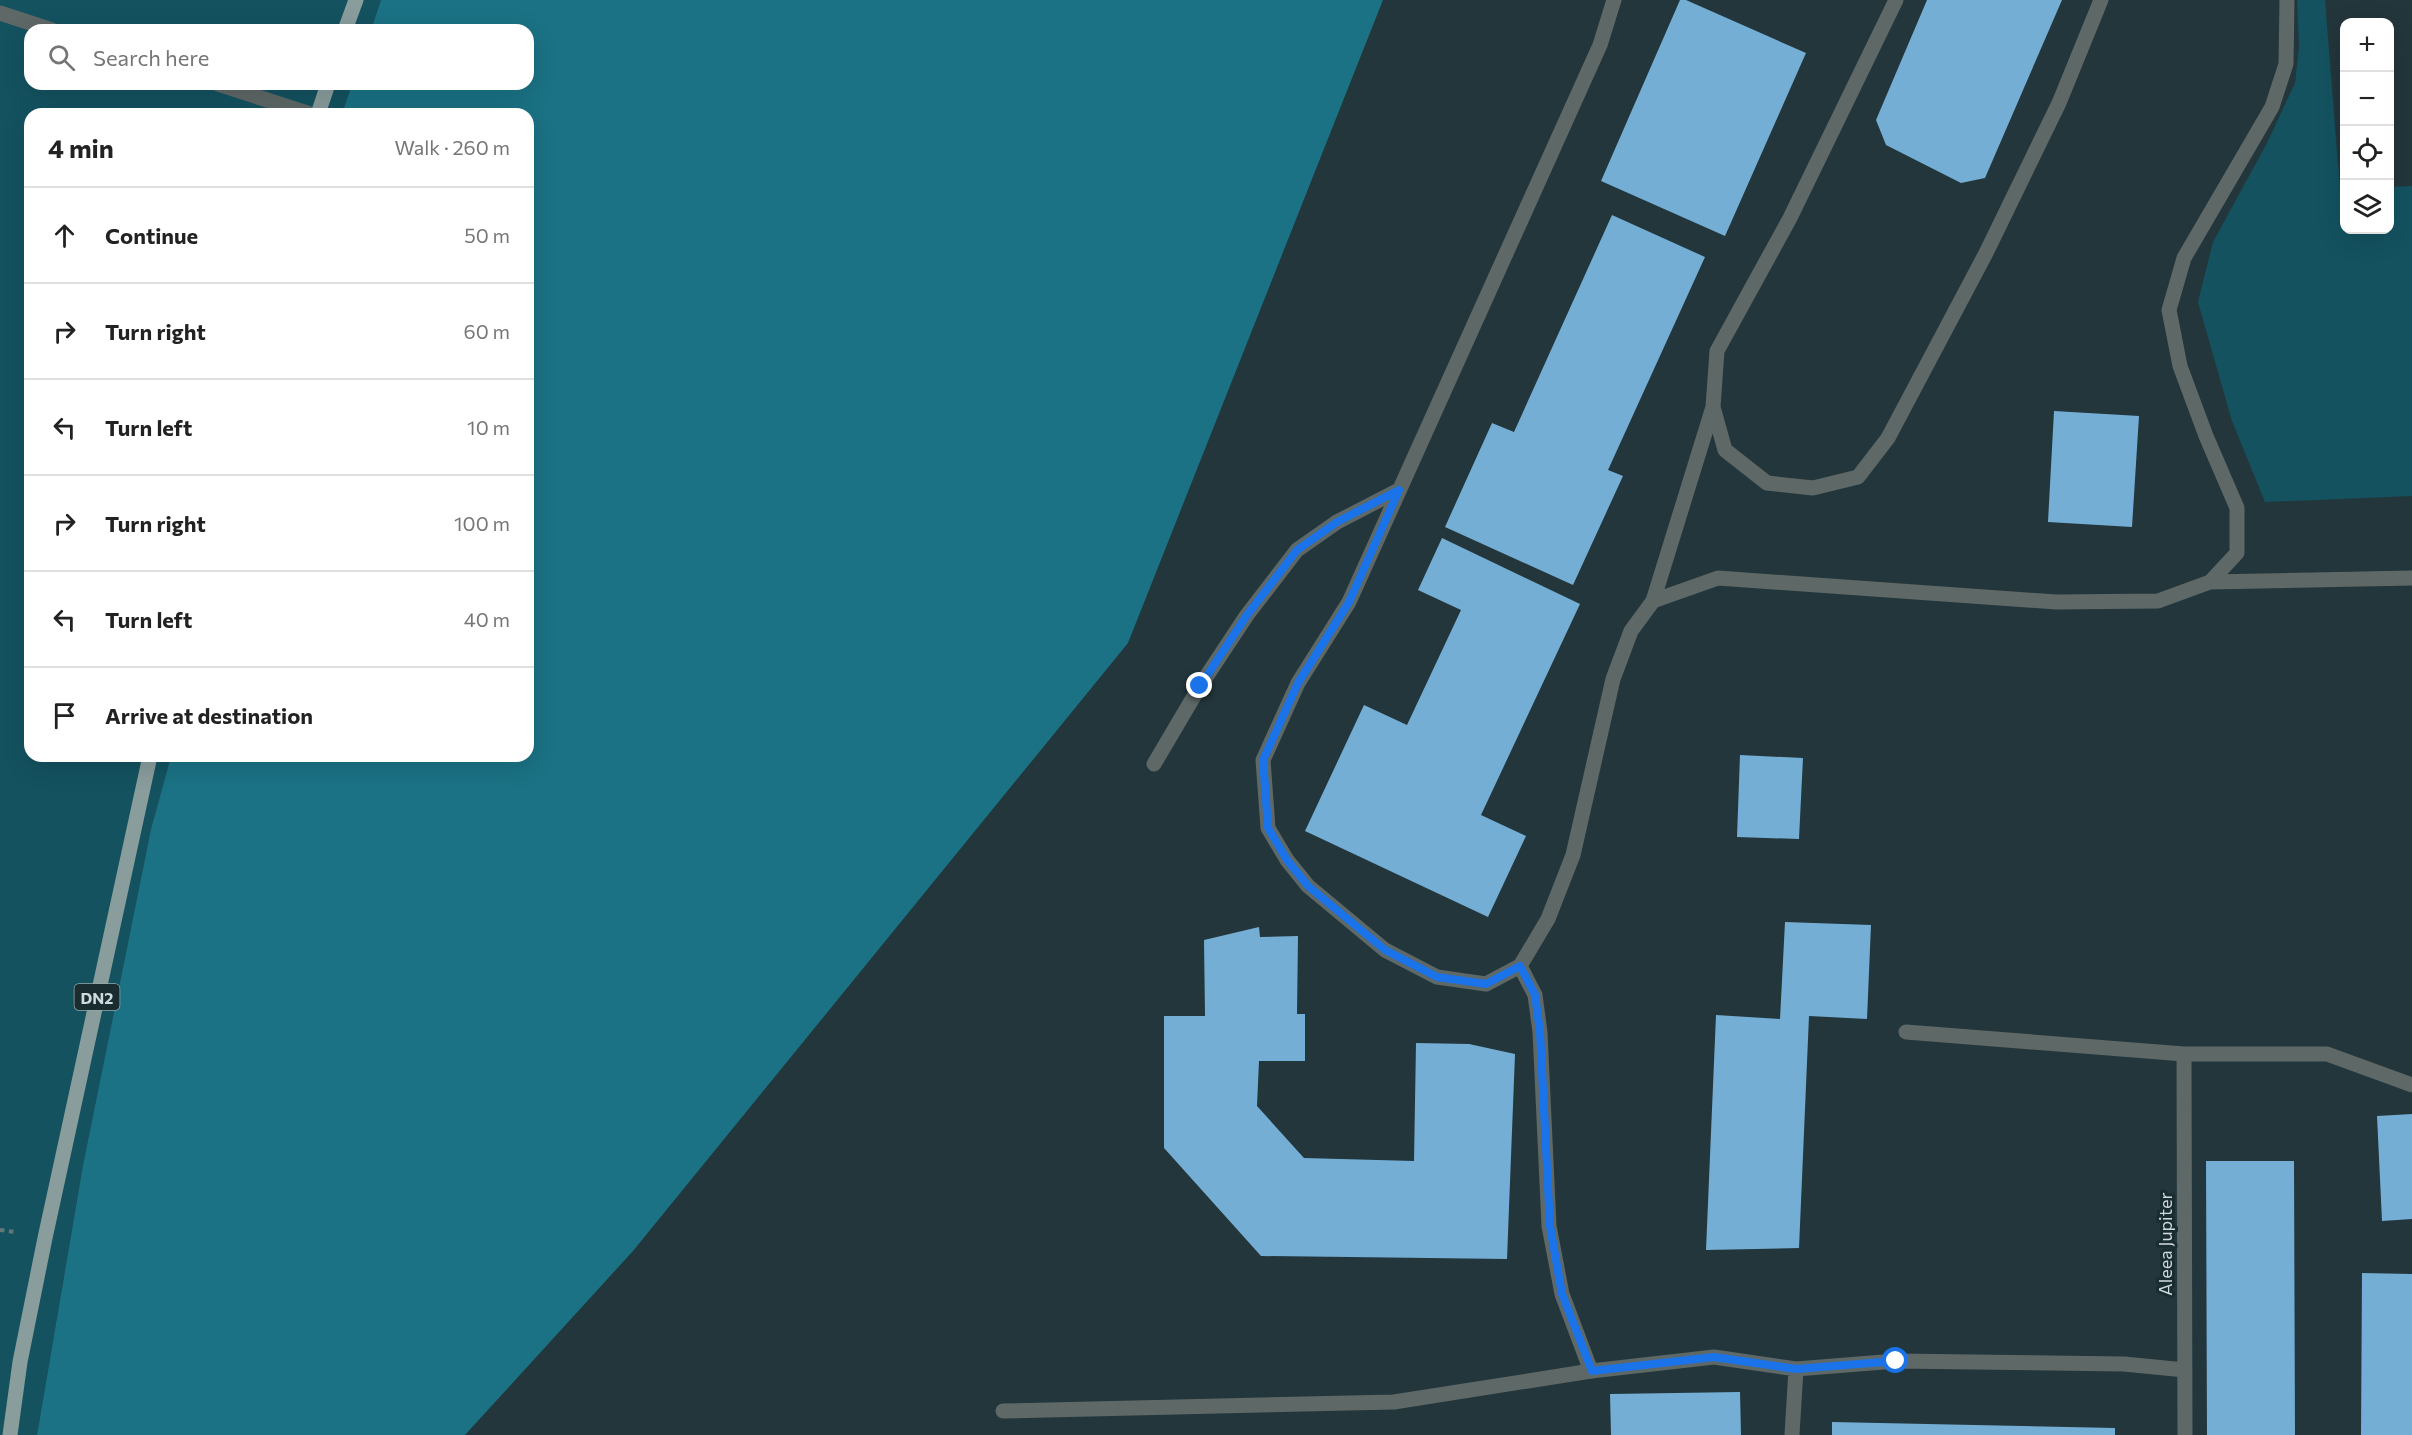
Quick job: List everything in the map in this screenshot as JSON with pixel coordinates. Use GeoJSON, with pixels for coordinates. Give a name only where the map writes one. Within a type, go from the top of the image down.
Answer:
{"type":"FeatureCollection","features":[{"type":"Feature","properties":{"kind":"main road"},"geometry":{"type":"LineString","coordinates":[[347,24],[356,0]]}},
{"type":"Feature","properties":{"kind":"main road"},"geometry":{"type":"LineString","coordinates":[[320,108],[326,90]]}},
{"type":"Feature","properties":{"kind":"main road","name":"DN2"},"geometry":{"type":"LineString","coordinates":[[10,1435],[20,1362],[45,1238],[149,762]]}},
{"type":"Feature","properties":{"kind":"street"},"geometry":{"type":"LineString","coordinates":[[1614,0],[1600,45],[1349,602],[1298,683],[1263,760],[1268,828],[1287,860],[1308,886],[1385,950],[1437,977],[1486,984],[1520,966],[1548,919],[1573,855],[1613,679],[1630,631],[1653,601],[1713,407],[1717,351],[1790,218],[1896,0]]}},
{"type":"Feature","properties":{"kind":"street"},"geometry":{"type":"LineString","coordinates":[[1713,407],[1725,450],[1767,483],[1814,488],[1858,477],[1888,438],[1986,253],[2059,103],[2101,0]]}},
{"type":"Feature","properties":{"kind":"street"},"geometry":{"type":"LineString","coordinates":[[2210,582],[2237,553],[2237,508],[2206,436],[2180,366],[2169,310],[2184,258],[2272,107],[2286,64],[2287,0]]}},
{"type":"Feature","properties":{"kind":"street"},"geometry":{"type":"LineString","coordinates":[[0,13],[34,24]]}},
{"type":"Feature","properties":{"kind":"street"},"geometry":{"type":"LineString","coordinates":[[236,90],[292,108]]}},
{"type":"Feature","properties":{"kind":"street"},"geometry":{"type":"LineString","coordinates":[[1155,764],[1200,686],[1247,615],[1297,550],[1337,522],[1399,490]]}},
{"type":"Feature","properties":{"kind":"street"},"geometry":{"type":"LineString","coordinates":[[1653,601],[1718,578],[2056,602],[2158,602],[2210,582],[2412,578]]}},
{"type":"Feature","properties":{"kind":"street"},"geometry":{"type":"LineString","coordinates":[[1520,966],[1535,995],[1540,1032],[1550,1226],[1562,1294],[1592,1371]]}},
{"type":"Feature","properties":{"kind":"street"},"geometry":{"type":"LineString","coordinates":[[1906,1032],[2184,1054],[2327,1054],[2412,1085]]}},
{"type":"Feature","properties":{"kind":"street","name":"Aleea Jupiter"},"geometry":{"type":"LineString","coordinates":[[2184,1054],[2185,1435]]}},
{"type":"Feature","properties":{"kind":"street"},"geometry":{"type":"LineString","coordinates":[[1003,1411],[1394,1402],[1592,1371],[1714,1357],[1796,1369],[1896,1361],[2124,1364],[2185,1370]]}},
{"type":"Feature","properties":{"kind":"street"},"geometry":{"type":"LineString","coordinates":[[1792,1435],[1796,1369]]}},
{"type":"Feature","properties":{"kind":"shaded area"},"geometry":{"type":"Polygon","coordinates":[[[0,0],[381,0],[373,24],[24,24],[24,90],[350,90],[344,108],[24,108],[24,762],[169,762],[151,829],[83,1165],[37,1435],[0,1435],[0,0]]]}},
{"type":"Feature","properties":{"kind":"shaded area"},"geometry":{"type":"Polygon","coordinates":[[[381,0],[1383,0],[1128,643],[633,1251],[465,1435],[37,1435],[83,1165],[151,829],[169,762],[534,762],[534,108],[344,108],[350,90],[534,90],[534,24],[373,24],[381,0]]]}},
{"type":"Feature","properties":{"kind":"shaded area"},"geometry":{"type":"Polygon","coordinates":[[[2297,0],[2325,0],[2340,189],[2340,234],[2394,234],[2394,187],[2412,186],[2412,496],[2265,502],[2232,421],[2198,302],[2213,242],[2267,143],[2295,83],[2299,47],[2297,0]]]}},
{"type":"Feature","properties":{"kind":"building"},"geometry":{"type":"Polygon","coordinates":[[[1680,0],[1686,0],[1806,53],[1725,236],[1601,181],[1680,0]]]}},
{"type":"Feature","properties":{"kind":"building"},"geometry":{"type":"Polygon","coordinates":[[[1927,0],[2062,0],[1985,178],[1961,183],[1886,145],[1876,120],[1927,0]]]}},
{"type":"Feature","properties":{"kind":"building"},"geometry":{"type":"Polygon","coordinates":[[[1612,215],[1705,257],[1608,470],[1623,476],[1573,585],[1445,527],[1492,423],[1514,432],[1612,215]]]}},
{"type":"Feature","properties":{"kind":"building"},"geometry":{"type":"Polygon","coordinates":[[[2054,411],[2139,416],[2132,527],[2048,522],[2054,411]]]}},
{"type":"Feature","properties":{"kind":"building"},"geometry":{"type":"Polygon","coordinates":[[[1442,538],[1580,604],[1481,815],[1526,836],[1488,917],[1305,831],[1364,705],[1407,725],[1461,610],[1418,590],[1442,538]]]}},
{"type":"Feature","properties":{"kind":"building"},"geometry":{"type":"Polygon","coordinates":[[[1740,755],[1803,758],[1799,839],[1737,837],[1740,755]]]}},
{"type":"Feature","properties":{"kind":"building"},"geometry":{"type":"Polygon","coordinates":[[[1785,922],[1871,925],[1867,1019],[1809,1016],[1799,1248],[1706,1250],[1716,1015],[1780,1019],[1785,922]]]}},
{"type":"Feature","properties":{"kind":"building"},"geometry":{"type":"Polygon","coordinates":[[[1259,927],[1260,937],[1298,936],[1297,1014],[1305,1014],[1305,1061],[1259,1061],[1257,1106],[1304,1158],[1414,1161],[1416,1043],[1469,1044],[1515,1054],[1507,1259],[1261,1256],[1164,1148],[1164,1016],[1205,1016],[1204,940],[1259,927]]]}},
{"type":"Feature","properties":{"kind":"building"},"geometry":{"type":"Polygon","coordinates":[[[2412,1114],[2412,1219],[2382,1221],[2377,1116],[2412,1114]]]}},
{"type":"Feature","properties":{"kind":"building"},"geometry":{"type":"Polygon","coordinates":[[[2206,1161],[2294,1161],[2295,1435],[2207,1435],[2206,1161]]]}},
{"type":"Feature","properties":{"kind":"building"},"geometry":{"type":"Polygon","coordinates":[[[2362,1273],[2412,1274],[2412,1435],[2361,1435],[2362,1273]]]}},
{"type":"Feature","properties":{"kind":"building"},"geometry":{"type":"Polygon","coordinates":[[[1740,1392],[1741,1435],[1611,1435],[1610,1394],[1740,1392]]]}},
{"type":"Feature","properties":{"kind":"building"},"geometry":{"type":"Polygon","coordinates":[[[1832,1422],[2115,1428],[2115,1435],[1832,1435],[1832,1422]]]}},
{"type":"Feature","properties":{"kind":"route"},"geometry":{"type":"LineString","coordinates":[[1200,686],[1247,615],[1297,550],[1337,522],[1399,490],[1349,602],[1298,683],[1263,760],[1268,828],[1287,860],[1308,886],[1385,950],[1437,977],[1486,984],[1520,966],[1535,995],[1540,1032],[1550,1226],[1562,1294],[1592,1371],[1714,1357],[1796,1369],[1896,1361]]}}]}
